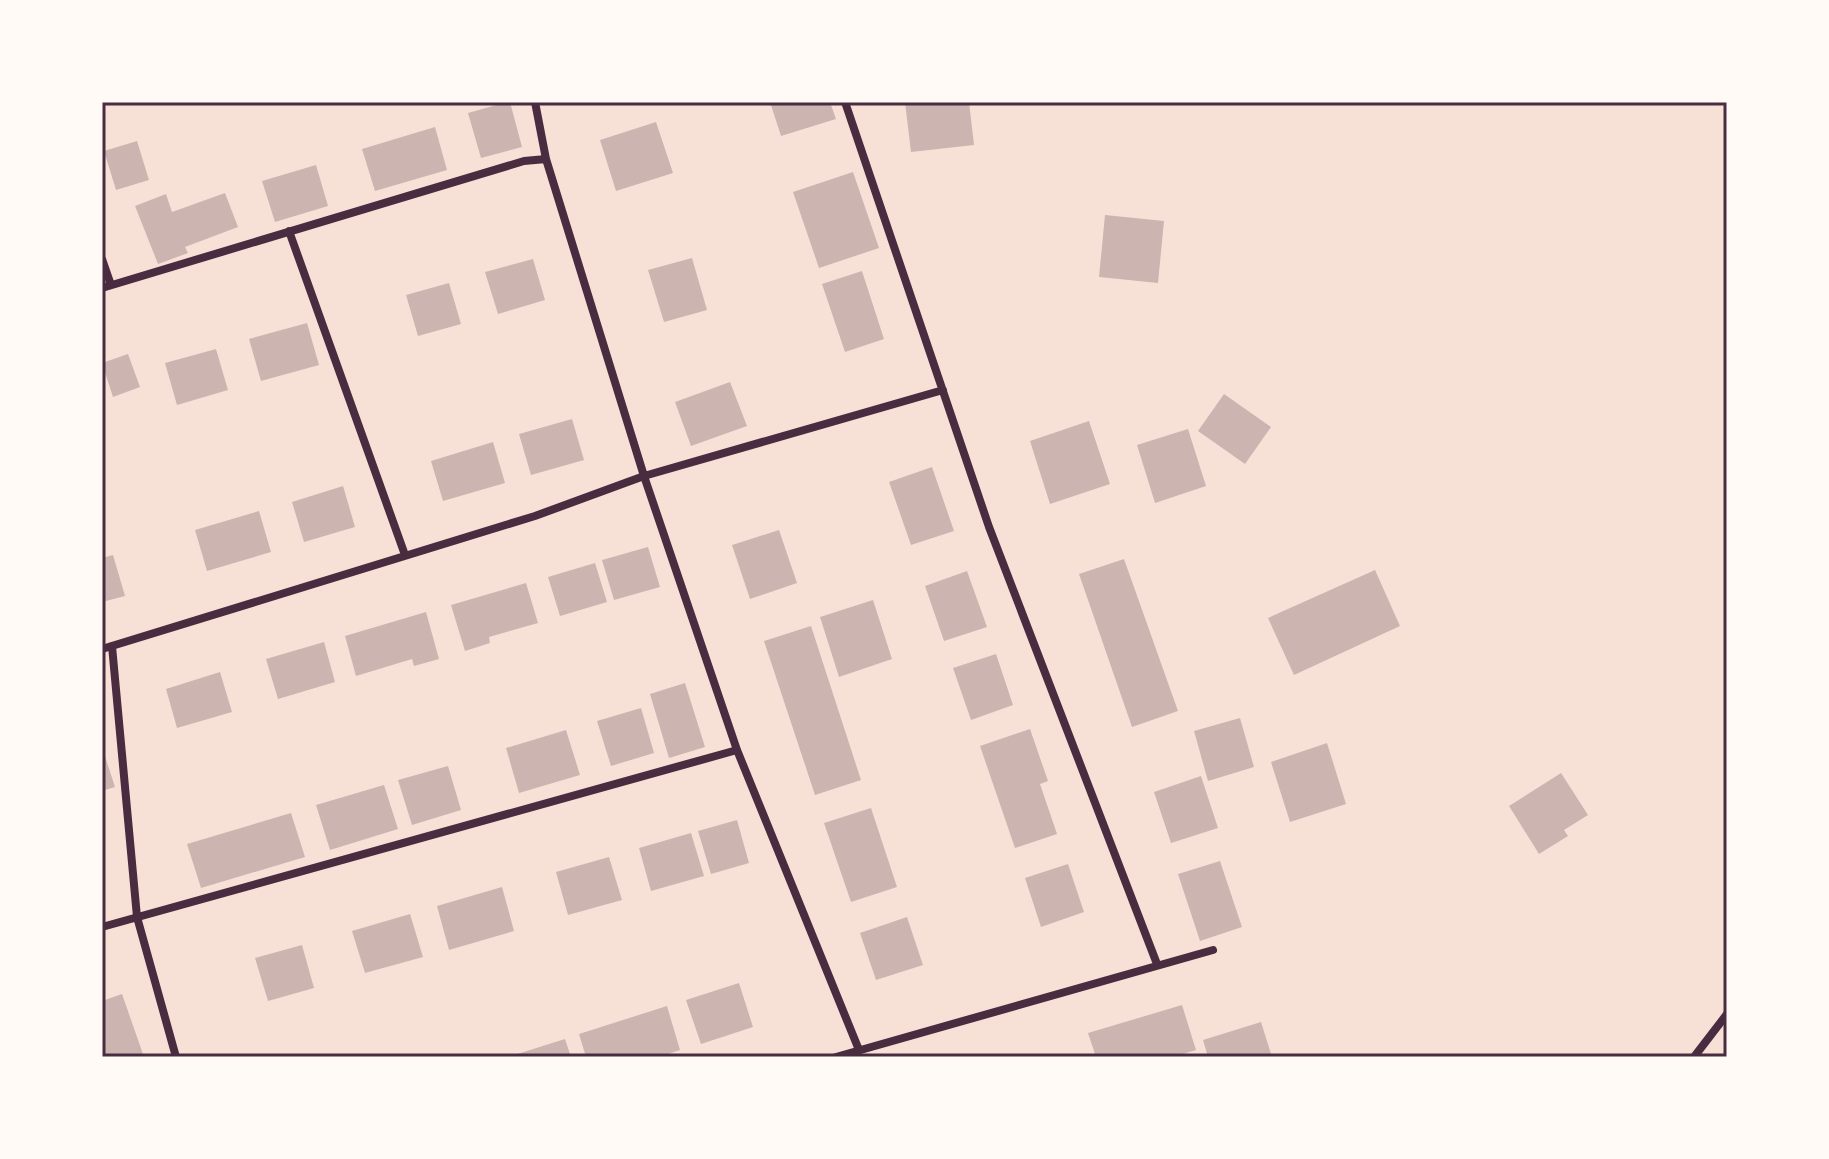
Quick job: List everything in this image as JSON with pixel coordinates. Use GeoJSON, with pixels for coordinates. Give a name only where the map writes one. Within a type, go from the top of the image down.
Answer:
{"type":"FeatureCollection","features":[{"type":"Feature","properties":{"kind":"street"},"geometry":{"type":"LineString","coordinates":[[535,102],[546,159],[644,476],[737,750],[859,1050]]}},
{"type":"Feature","properties":{"kind":"street"},"geometry":{"type":"LineString","coordinates":[[845,102],[989,527],[1157,964]]}},
{"type":"Feature","properties":{"kind":"street"},"geometry":{"type":"LineString","coordinates":[[102,259],[106,287],[524,161],[546,159]]}},
{"type":"Feature","properties":{"kind":"street"},"geometry":{"type":"LineString","coordinates":[[289,231],[405,555]]}},
{"type":"Feature","properties":{"kind":"street"},"geometry":{"type":"LineString","coordinates":[[102,649],[535,516],[644,476],[943,390]]}},
{"type":"Feature","properties":{"kind":"street"},"geometry":{"type":"LineString","coordinates":[[112,646],[137,917],[176,1057]]}},
{"type":"Feature","properties":{"kind":"street"},"geometry":{"type":"LineString","coordinates":[[102,927],[737,750]]}},
{"type":"Feature","properties":{"kind":"street"},"geometry":{"type":"LineString","coordinates":[[836,1057],[1213,950]]}},
{"type":"Feature","properties":{"kind":"street"},"geometry":{"type":"LineString","coordinates":[[1694,1057],[1727,1014]]}},
{"type":"Feature","properties":{"kind":"building"},"geometry":{"type":"Polygon","coordinates":[[[510,102],[522,147],[481,158],[468,113],[510,102]]]}},
{"type":"Feature","properties":{"kind":"building"},"geometry":{"type":"Polygon","coordinates":[[[770,102],[830,102],[836,119],[781,136],[770,102]]]}},
{"type":"Feature","properties":{"kind":"building"},"geometry":{"type":"Polygon","coordinates":[[[905,102],[969,102],[974,145],[911,152],[905,102]]]}},
{"type":"Feature","properties":{"kind":"building"},"geometry":{"type":"Polygon","coordinates":[[[656,122],[673,173],[616,191],[600,140],[656,122]]]}},
{"type":"Feature","properties":{"kind":"building"},"geometry":{"type":"Polygon","coordinates":[[[435,127],[447,170],[375,191],[362,149],[435,127]]]}},
{"type":"Feature","properties":{"kind":"building"},"geometry":{"type":"Polygon","coordinates":[[[137,141],[149,180],[116,190],[104,151],[137,141]]]}},
{"type":"Feature","properties":{"kind":"building"},"geometry":{"type":"Polygon","coordinates":[[[316,165],[328,206],[275,222],[262,181],[316,165]]]}},
{"type":"Feature","properties":{"kind":"building"},"geometry":{"type":"Polygon","coordinates":[[[853,172],[879,248],[819,268],[793,192],[853,172]]]}},
{"type":"Feature","properties":{"kind":"building"},"geometry":{"type":"Polygon","coordinates":[[[225,193],[238,227],[185,247],[188,253],[158,264],[135,206],[166,194],[172,212],[225,193]]]}},
{"type":"Feature","properties":{"kind":"building"},"geometry":{"type":"Polygon","coordinates":[[[1105,215],[1164,221],[1158,283],[1099,277],[1105,215]]]}},
{"type":"Feature","properties":{"kind":"building"},"geometry":{"type":"Polygon","coordinates":[[[692,258],[707,310],[664,322],[648,270],[692,258]]]}},
{"type":"Feature","properties":{"kind":"building"},"geometry":{"type":"Polygon","coordinates":[[[533,259],[545,300],[498,314],[485,272],[533,259]]]}},
{"type":"Feature","properties":{"kind":"building"},"geometry":{"type":"Polygon","coordinates":[[[862,271],[884,339],[845,352],[822,284],[862,271]]]}},
{"type":"Feature","properties":{"kind":"building"},"geometry":{"type":"Polygon","coordinates":[[[449,283],[461,324],[418,336],[406,295],[449,283]]]}},
{"type":"Feature","properties":{"kind":"building"},"geometry":{"type":"Polygon","coordinates":[[[307,323],[319,365],[261,381],[249,339],[307,323]]]}},
{"type":"Feature","properties":{"kind":"building"},"geometry":{"type":"Polygon","coordinates":[[[216,349],[228,390],[177,405],[165,363],[216,349]]]}},
{"type":"Feature","properties":{"kind":"building"},"geometry":{"type":"Polygon","coordinates":[[[128,354],[140,387],[113,397],[102,363],[128,354]]]}},
{"type":"Feature","properties":{"kind":"building"},"geometry":{"type":"Polygon","coordinates":[[[730,382],[747,426],[691,446],[675,402],[730,382]]]}},
{"type":"Feature","properties":{"kind":"building"},"geometry":{"type":"Polygon","coordinates":[[[1224,394],[1271,427],[1245,464],[1198,431],[1224,394]]]}},
{"type":"Feature","properties":{"kind":"building"},"geometry":{"type":"Polygon","coordinates":[[[572,419],[584,460],[531,475],[519,434],[572,419]]]}},
{"type":"Feature","properties":{"kind":"building"},"geometry":{"type":"Polygon","coordinates":[[[1089,421],[1110,484],[1050,504],[1030,441],[1089,421]]]}},
{"type":"Feature","properties":{"kind":"building"},"geometry":{"type":"Polygon","coordinates":[[[1188,429],[1206,486],[1155,503],[1137,445],[1188,429]]]}},
{"type":"Feature","properties":{"kind":"building"},"geometry":{"type":"Polygon","coordinates":[[[493,442],[505,483],[443,501],[431,461],[493,442]]]}},
{"type":"Feature","properties":{"kind":"building"},"geometry":{"type":"Polygon","coordinates":[[[932,467],[954,531],[911,545],[889,482],[932,467]]]}},
{"type":"Feature","properties":{"kind":"building"},"geometry":{"type":"Polygon","coordinates":[[[343,486],[355,527],[304,542],[292,502],[343,486]]]}},
{"type":"Feature","properties":{"kind":"building"},"geometry":{"type":"Polygon","coordinates":[[[259,511],[271,552],[207,571],[195,530],[259,511]]]}},
{"type":"Feature","properties":{"kind":"building"},"geometry":{"type":"Polygon","coordinates":[[[779,530],[797,583],[750,599],[732,545],[779,530]]]}},
{"type":"Feature","properties":{"kind":"building"},"geometry":{"type":"Polygon","coordinates":[[[648,547],[660,587],[614,600],[602,560],[648,547]]]}},
{"type":"Feature","properties":{"kind":"building"},"geometry":{"type":"Polygon","coordinates":[[[113,555],[125,596],[102,602],[102,558],[113,555]]]}},
{"type":"Feature","properties":{"kind":"building"},"geometry":{"type":"Polygon","coordinates":[[[1124,559],[1178,711],[1132,727],[1079,574],[1124,559]]]}},
{"type":"Feature","properties":{"kind":"building"},"geometry":{"type":"Polygon","coordinates":[[[595,563],[607,602],[560,616],[548,577],[595,563]]]}},
{"type":"Feature","properties":{"kind":"building"},"geometry":{"type":"Polygon","coordinates":[[[1375,570],[1400,626],[1294,675],[1268,618],[1375,570]]]}},
{"type":"Feature","properties":{"kind":"building"},"geometry":{"type":"Polygon","coordinates":[[[967,571],[987,627],[944,641],[925,586],[967,571]]]}},
{"type":"Feature","properties":{"kind":"building"},"geometry":{"type":"Polygon","coordinates":[[[526,583],[538,623],[489,637],[490,643],[465,651],[451,605],[526,583]]]}},
{"type":"Feature","properties":{"kind":"building"},"geometry":{"type":"Polygon","coordinates":[[[873,600],[892,659],[839,677],[820,617],[873,600]]]}},
{"type":"Feature","properties":{"kind":"building"},"geometry":{"type":"Polygon","coordinates":[[[426,612],[439,659],[414,666],[412,659],[356,676],[345,636],[426,612]]]}},
{"type":"Feature","properties":{"kind":"building"},"geometry":{"type":"Polygon","coordinates":[[[811,626],[861,780],[815,795],[764,641],[811,626]]]}},
{"type":"Feature","properties":{"kind":"building"},"geometry":{"type":"Polygon","coordinates":[[[324,642],[335,682],[278,699],[266,659],[324,642]]]}},
{"type":"Feature","properties":{"kind":"building"},"geometry":{"type":"Polygon","coordinates":[[[996,654],[1013,705],[971,720],[953,668],[996,654]]]}},
{"type":"Feature","properties":{"kind":"building"},"geometry":{"type":"Polygon","coordinates":[[[220,672],[232,712],[177,728],[166,689],[220,672]]]}},
{"type":"Feature","properties":{"kind":"building"},"geometry":{"type":"Polygon","coordinates":[[[685,683],[705,747],[669,758],[650,694],[685,683]]]}},
{"type":"Feature","properties":{"kind":"building"},"geometry":{"type":"Polygon","coordinates":[[[641,708],[654,753],[611,766],[597,721],[641,708]]]}},
{"type":"Feature","properties":{"kind":"building"},"geometry":{"type":"Polygon","coordinates":[[[1240,718],[1254,767],[1208,781],[1194,731],[1240,718]]]}},
{"type":"Feature","properties":{"kind":"building"},"geometry":{"type":"Polygon","coordinates":[[[1030,729],[1048,781],[1040,784],[1057,834],[1015,848],[980,746],[1030,729]]]}},
{"type":"Feature","properties":{"kind":"building"},"geometry":{"type":"Polygon","coordinates":[[[566,730],[580,775],[519,793],[506,748],[566,730]]]}},
{"type":"Feature","properties":{"kind":"building"},"geometry":{"type":"Polygon","coordinates":[[[1327,743],[1346,804],[1290,822],[1271,762],[1327,743]]]}},
{"type":"Feature","properties":{"kind":"building"},"geometry":{"type":"Polygon","coordinates":[[[102,751],[115,787],[102,791],[102,751]]]}},
{"type":"Feature","properties":{"kind":"building"},"geometry":{"type":"Polygon","coordinates":[[[448,766],[461,810],[412,825],[398,780],[448,766]]]}},
{"type":"Feature","properties":{"kind":"building"},"geometry":{"type":"Polygon","coordinates":[[[1561,773],[1588,815],[1564,830],[1568,836],[1539,854],[1509,806],[1561,773]]]}},
{"type":"Feature","properties":{"kind":"building"},"geometry":{"type":"Polygon","coordinates":[[[1201,776],[1218,828],[1171,843],[1154,792],[1201,776]]]}},
{"type":"Feature","properties":{"kind":"building"},"geometry":{"type":"Polygon","coordinates":[[[384,785],[398,829],[330,850],[316,805],[384,785]]]}},
{"type":"Feature","properties":{"kind":"building"},"geometry":{"type":"Polygon","coordinates":[[[871,808],[897,887],[851,902],[824,823],[871,808]]]}},
{"type":"Feature","properties":{"kind":"building"},"geometry":{"type":"Polygon","coordinates":[[[291,813],[305,857],[201,888],[187,844],[291,813]]]}},
{"type":"Feature","properties":{"kind":"building"},"geometry":{"type":"Polygon","coordinates":[[[737,820],[749,863],[711,874],[698,831],[737,820]]]}},
{"type":"Feature","properties":{"kind":"building"},"geometry":{"type":"Polygon","coordinates":[[[691,833],[704,876],[651,891],[639,848],[691,833]]]}},
{"type":"Feature","properties":{"kind":"building"},"geometry":{"type":"Polygon","coordinates":[[[609,857],[622,900],[568,915],[556,872],[609,857]]]}},
{"type":"Feature","properties":{"kind":"building"},"geometry":{"type":"Polygon","coordinates":[[[1220,861],[1242,927],[1200,941],[1178,874],[1220,861]]]}},
{"type":"Feature","properties":{"kind":"building"},"geometry":{"type":"Polygon","coordinates":[[[1068,864],[1084,912],[1041,927],[1025,878],[1068,864]]]}},
{"type":"Feature","properties":{"kind":"building"},"geometry":{"type":"Polygon","coordinates":[[[502,887],[514,931],[449,950],[437,906],[502,887]]]}},
{"type":"Feature","properties":{"kind":"building"},"geometry":{"type":"Polygon","coordinates":[[[410,914],[423,957],[365,973],[352,931],[410,914]]]}},
{"type":"Feature","properties":{"kind":"building"},"geometry":{"type":"Polygon","coordinates":[[[907,917],[923,965],[876,980],[860,933],[907,917]]]}},
{"type":"Feature","properties":{"kind":"building"},"geometry":{"type":"Polygon","coordinates":[[[302,945],[314,988],[268,1001],[255,958],[302,945]]]}},
{"type":"Feature","properties":{"kind":"building"},"geometry":{"type":"Polygon","coordinates":[[[739,983],[753,1027],[701,1044],[686,1000],[739,983]]]}},
{"type":"Feature","properties":{"kind":"building"},"geometry":{"type":"Polygon","coordinates":[[[122,994],[144,1057],[102,1057],[102,1001],[122,994]]]}},
{"type":"Feature","properties":{"kind":"building"},"geometry":{"type":"Polygon","coordinates":[[[1182,1005],[1196,1050],[1173,1057],[1096,1057],[1088,1033],[1182,1005]]]}},
{"type":"Feature","properties":{"kind":"building"},"geometry":{"type":"Polygon","coordinates":[[[667,1006],[680,1050],[659,1057],[586,1057],[579,1034],[667,1006]]]}},
{"type":"Feature","properties":{"kind":"building"},"geometry":{"type":"Polygon","coordinates":[[[1261,1022],[1272,1057],[1208,1057],[1203,1040],[1261,1022]]]}},
{"type":"Feature","properties":{"kind":"building"},"geometry":{"type":"Polygon","coordinates":[[[565,1039],[571,1057],[511,1057],[511,1056],[565,1039]]]}}]}
